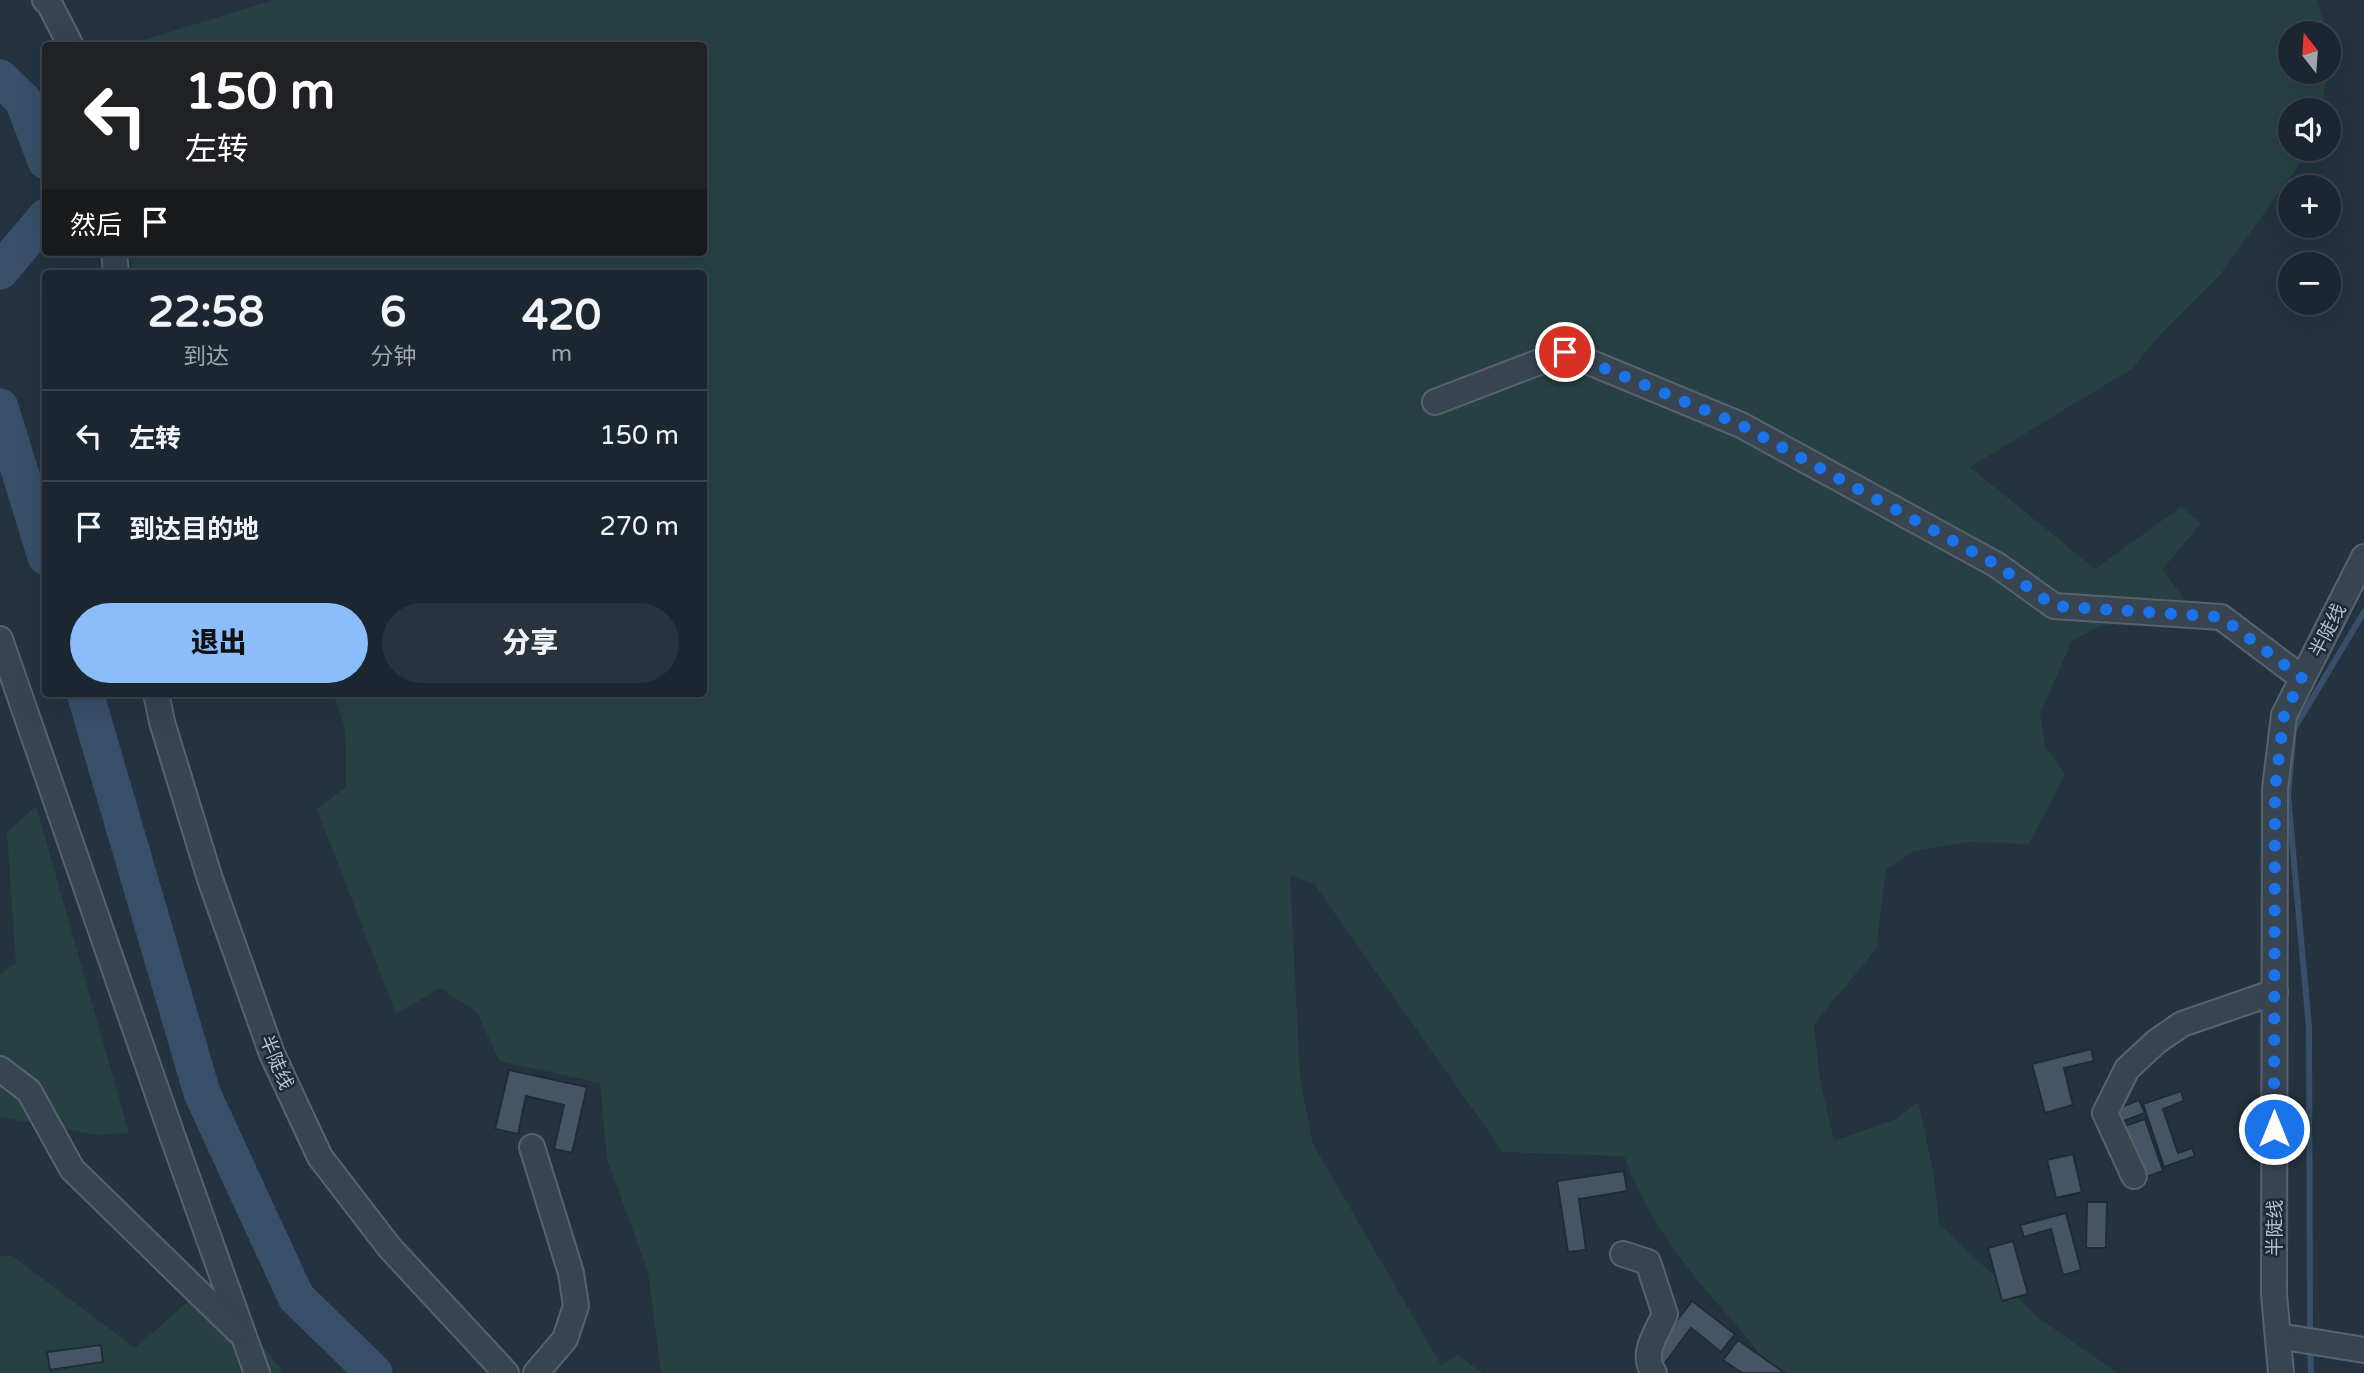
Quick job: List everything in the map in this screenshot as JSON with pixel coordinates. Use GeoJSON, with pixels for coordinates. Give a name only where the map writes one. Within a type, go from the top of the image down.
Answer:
{"type":"FeatureCollection","features":[{"type":"Feature","properties":{"kind":"street"},"geometry":{"type":"LineString","coordinates":[[45,0],[69,42]]}},
{"type":"Feature","properties":{"kind":"street"},"geometry":{"type":"LineString","coordinates":[[1435,402],[1565,352],[1741,425],[1997,565],[2054,606],[2221,617],[2302,678]]}},
{"type":"Feature","properties":{"kind":"street","name":"半陡线"},"geometry":{"type":"LineString","coordinates":[[2281,1373],[2287,1338],[2274,1294],[2275,789],[2284,715],[2364,557]]}},
{"type":"Feature","properties":{"kind":"street"},"geometry":{"type":"LineString","coordinates":[[0,639],[257,1373]]}},
{"type":"Feature","properties":{"kind":"street","name":"半陡线"},"geometry":{"type":"LineString","coordinates":[[157,697],[210,879],[245,979],[272,1054],[320,1157],[390,1248],[506,1373]]}},
{"type":"Feature","properties":{"kind":"street"},"geometry":{"type":"LineString","coordinates":[[2134,1176],[2105,1114],[2127,1069],[2155,1042],[2182,1024],[2275,992]]}},
{"type":"Feature","properties":{"kind":"street"},"geometry":{"type":"LineString","coordinates":[[0,1069],[29,1091],[72,1169],[243,1336]]}},
{"type":"Feature","properties":{"kind":"street"},"geometry":{"type":"LineString","coordinates":[[532,1147],[570,1273],[576,1306],[565,1339],[536,1373]]}},
{"type":"Feature","properties":{"kind":"street"},"geometry":{"type":"LineString","coordinates":[[1623,1254],[1648,1262],[1665,1314],[1648,1352],[1647,1364],[1654,1373]]}},
{"type":"Feature","properties":{"kind":"street"},"geometry":{"type":"LineString","coordinates":[[2287,1338],[2364,1350]]}},
{"type":"Feature","properties":{"kind":"green space"},"geometry":{"type":"Polygon","coordinates":[[[274,0],[2316,0],[2324,21],[2278,21],[2278,84],[2326,84],[2323,98],[2278,98],[2278,161],[2302,161],[2291,175],[2278,175],[2278,194],[2219,276],[2156,339],[2133,368],[1970,467],[2095,569],[2181,507],[2201,523],[2162,570],[2187,602],[2133,624],[2102,625],[2072,641],[2040,714],[2045,746],[2065,774],[2029,844],[1968,842],[1914,851],[1886,870],[1876,949],[1814,1024],[1820,1080],[1834,1141],[1896,1119],[1918,1102],[1934,1175],[1939,1224],[2040,1319],[2118,1373],[1773,1373],[1669,1242],[1644,1200],[1624,1156],[1503,1152],[1314,884],[1290,875],[1300,1078],[1313,1144],[1441,1365],[1458,1355],[1482,1373],[661,1373],[648,1272],[607,1159],[600,1083],[500,1061],[476,1011],[440,988],[396,1014],[317,809],[346,787],[345,728],[334,697],[707,697],[707,270],[132,270],[131,256],[707,256],[707,42],[138,42],[274,0]]]}},
{"type":"Feature","properties":{"kind":"green space"},"geometry":{"type":"Polygon","coordinates":[[[36,806],[129,1133],[96,1135],[0,1117],[0,975],[16,963],[7,833],[36,806]]]}},
{"type":"Feature","properties":{"kind":"green space"},"geometry":{"type":"Polygon","coordinates":[[[11,1255],[135,1348],[211,1282],[284,1373],[0,1373],[0,1257],[11,1255]]]}},
{"type":"Feature","properties":{"kind":"building"},"geometry":{"type":"Polygon","coordinates":[[[2091,1049],[2094,1061],[2064,1068],[2073,1105],[2045,1113],[2032,1064],[2091,1049]]]}},
{"type":"Feature","properties":{"kind":"building"},"geometry":{"type":"Polygon","coordinates":[[[509,1070],[587,1087],[572,1153],[554,1149],[564,1105],[526,1096],[518,1134],[495,1129],[509,1070]]]}},
{"type":"Feature","properties":{"kind":"building"},"geometry":{"type":"Polygon","coordinates":[[[2181,1091],[2184,1101],[2163,1109],[2178,1153],[2192,1148],[2195,1156],[2164,1167],[2143,1104],[2181,1091]]]}},
{"type":"Feature","properties":{"kind":"building"},"geometry":{"type":"Polygon","coordinates":[[[2139,1100],[2145,1113],[2121,1122],[2116,1109],[2139,1100]]]}},
{"type":"Feature","properties":{"kind":"building"},"geometry":{"type":"Polygon","coordinates":[[[2145,1119],[2163,1171],[2143,1178],[2125,1126],[2145,1119]]]}},
{"type":"Feature","properties":{"kind":"building"},"geometry":{"type":"Polygon","coordinates":[[[2073,1154],[2082,1192],[2056,1198],[2047,1160],[2073,1154]]]}},
{"type":"Feature","properties":{"kind":"building"},"geometry":{"type":"Polygon","coordinates":[[[1624,1171],[1627,1191],[1579,1199],[1586,1250],[1568,1252],[1557,1181],[1624,1171]]]}},
{"type":"Feature","properties":{"kind":"building"},"geometry":{"type":"Polygon","coordinates":[[[2087,1202],[2107,1202],[2106,1248],[2086,1248],[2087,1202]]]}},
{"type":"Feature","properties":{"kind":"building"},"geometry":{"type":"Polygon","coordinates":[[[2066,1213],[2081,1270],[2063,1275],[2051,1229],[2024,1237],[2020,1225],[2066,1213]]]}},
{"type":"Feature","properties":{"kind":"building"},"geometry":{"type":"Polygon","coordinates":[[[2013,1241],[2028,1294],[2002,1301],[1988,1248],[2013,1241]]]}},
{"type":"Feature","properties":{"kind":"building"},"geometry":{"type":"Polygon","coordinates":[[[1692,1301],[1735,1334],[1721,1352],[1691,1328],[1664,1364],[1651,1354],[1692,1301]]]}},
{"type":"Feature","properties":{"kind":"building"},"geometry":{"type":"Polygon","coordinates":[[[1738,1340],[1785,1373],[1742,1373],[1723,1360],[1738,1340]]]}},
{"type":"Feature","properties":{"kind":"building"},"geometry":{"type":"Polygon","coordinates":[[[101,1345],[103,1362],[50,1370],[47,1352],[101,1345]]]}},
{"type":"Feature","properties":{"kind":"waterway"},"geometry":{"type":"LineString","coordinates":[[0,78],[23,100],[42,150]]}},
{"type":"Feature","properties":{"kind":"waterway"},"geometry":{"type":"LineString","coordinates":[[0,271],[42,222]]}},
{"type":"Feature","properties":{"kind":"waterway"},"geometry":{"type":"LineString","coordinates":[[0,407],[42,544]]}},
{"type":"Feature","properties":{"kind":"waterway"},"geometry":{"type":"LineString","coordinates":[[2310,1335],[2309,1027],[2288,796],[2294,729],[2364,612]]}},
{"type":"Feature","properties":{"kind":"waterway"},"geometry":{"type":"LineString","coordinates":[[86,697],[202,1093],[296,1297],[374,1373]]}},
{"type":"Feature","properties":{"kind":"waterway"},"geometry":{"type":"LineString","coordinates":[[2310,1346],[2311,1373]]}},
{"type":"Feature","properties":{"kind":"route"},"geometry":{"type":"LineString","coordinates":[[1565,352],[1741,425],[1997,565],[2054,606],[2221,617],[2302,678],[2284,715],[2275,789],[2274,1129]]}}]}
